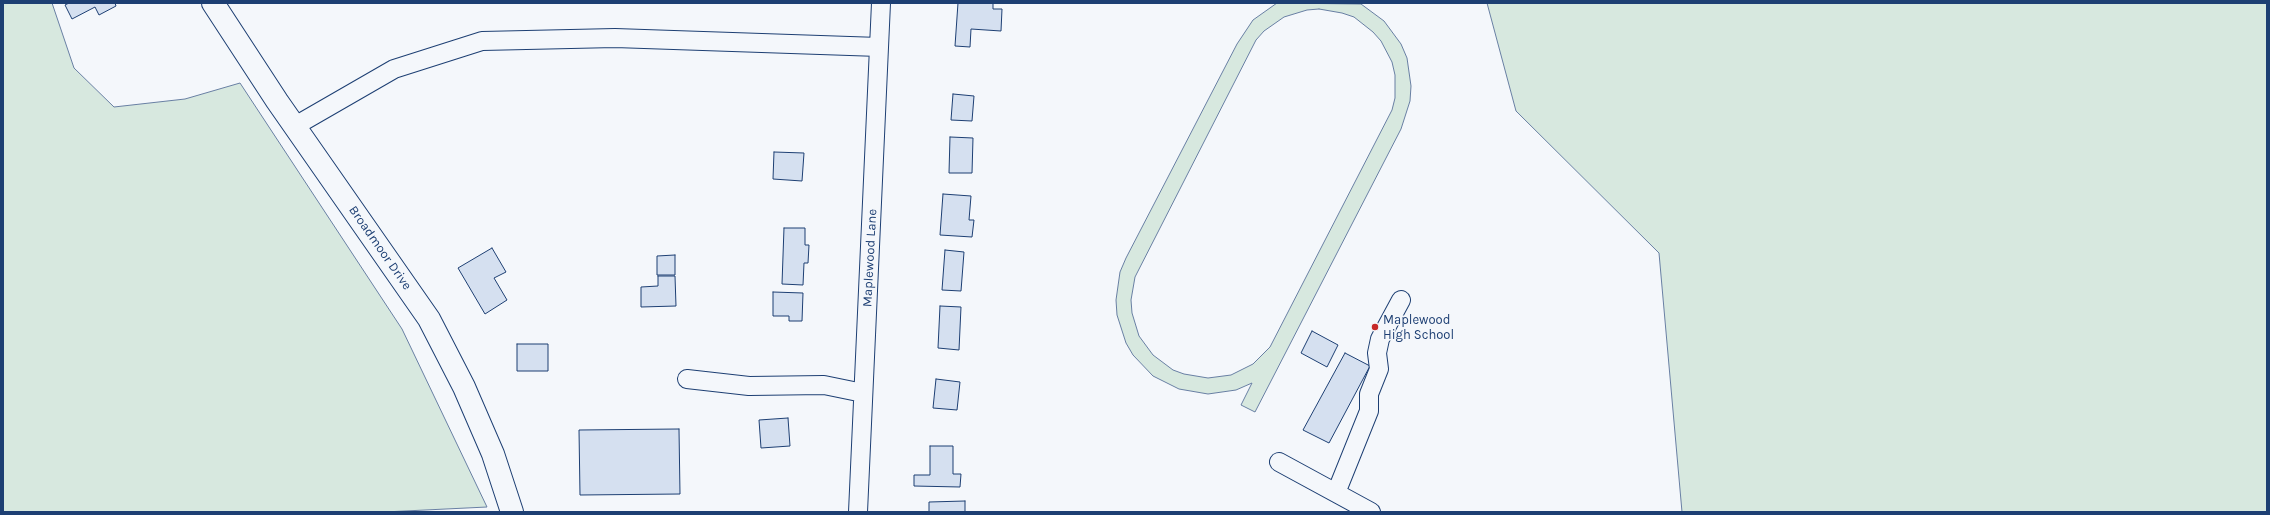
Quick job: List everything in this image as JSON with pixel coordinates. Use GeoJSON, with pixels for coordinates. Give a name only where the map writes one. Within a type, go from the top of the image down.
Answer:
{"type":"FeatureCollection","features":[{"type":"Feature","properties":{"kind":"main road","name":"Broadmoor Drive"},"geometry":{"type":"LineString","coordinates":[[213,3],[295,126],[429,319],[464,387],[494,454],[512,512]]}},
{"type":"Feature","properties":{"kind":"street","name":"Maplewood Lane"},"geometry":{"type":"LineString","coordinates":[[858,512],[881,3]]}},
{"type":"Feature","properties":{"kind":"street"},"geometry":{"type":"LineString","coordinates":[[295,126],[394,69],[482,41],[615,38],[879,47]]}},
{"type":"Feature","properties":{"kind":"street"},"geometry":{"type":"LineString","coordinates":[[1336,493],[1369,411],[1369,394],[1379,369],[1377,353],[1380,339],[1401,300]]}},
{"type":"Feature","properties":{"kind":"street"},"geometry":{"type":"LineString","coordinates":[[687,378],[749,386],[824,385],[863,392]]}},
{"type":"Feature","properties":{"kind":"street"},"geometry":{"type":"LineString","coordinates":[[1279,462],[1371,512]]}},
{"type":"Feature","properties":{"kind":"shaded area"},"geometry":{"type":"Polygon","coordinates":[[[3,3],[52,3],[74,68],[114,107],[185,99],[240,83],[402,329],[487,507],[384,512],[3,512],[3,3]]]}},
{"type":"Feature","properties":{"kind":"shaded area"},"geometry":{"type":"Polygon","coordinates":[[[1277,3],[1361,4],[1384,21],[1401,44],[1407,58],[1411,86],[1410,101],[1401,129],[1255,412],[1241,405],[1252,383],[1236,390],[1208,394],[1179,389],[1153,376],[1133,355],[1126,343],[1117,315],[1116,300],[1120,272],[1126,258],[1237,44],[1253,20],[1277,3]],[[1319,9],[1307,10],[1284,17],[1264,31],[1256,40],[1135,277],[1131,300],[1132,313],[1139,336],[1153,355],[1173,370],[1184,374],[1208,378],[1231,375],[1253,364],[1270,347],[1392,110],[1395,98],[1395,75],[1392,62],[1381,41],[1373,32],[1354,17],[1342,13],[1319,9]]]}},
{"type":"Feature","properties":{"kind":"shaded area"},"geometry":{"type":"Polygon","coordinates":[[[1487,3],[2267,3],[2267,512],[1682,512],[1659,253],[1516,111],[1487,3]]]}},
{"type":"Feature","properties":{"kind":"building"},"geometry":{"type":"Polygon","coordinates":[[[69,3],[115,3],[116,6],[99,15],[95,7],[72,19],[65,5],[69,3]]]}},
{"type":"Feature","properties":{"kind":"building"},"geometry":{"type":"Polygon","coordinates":[[[958,3],[993,3],[993,9],[1002,9],[1001,31],[971,29],[970,47],[955,46],[958,3]]]}},
{"type":"Feature","properties":{"kind":"building"},"geometry":{"type":"Polygon","coordinates":[[[953,94],[974,96],[972,121],[951,120],[953,94]]]}},
{"type":"Feature","properties":{"kind":"building"},"geometry":{"type":"Polygon","coordinates":[[[950,137],[973,138],[972,173],[949,173],[950,137]]]}},
{"type":"Feature","properties":{"kind":"building"},"geometry":{"type":"Polygon","coordinates":[[[774,152],[804,153],[802,181],[773,179],[774,152]]]}},
{"type":"Feature","properties":{"kind":"building"},"geometry":{"type":"Polygon","coordinates":[[[943,194],[971,196],[969,220],[974,220],[972,237],[940,235],[943,194]]]}},
{"type":"Feature","properties":{"kind":"building"},"geometry":{"type":"Polygon","coordinates":[[[784,228],[805,228],[805,245],[809,245],[808,263],[804,263],[803,285],[782,284],[784,228]]]}},
{"type":"Feature","properties":{"kind":"building"},"geometry":{"type":"Polygon","coordinates":[[[492,248],[506,272],[494,278],[507,300],[485,314],[458,268],[492,248]]]}},
{"type":"Feature","properties":{"kind":"building"},"geometry":{"type":"Polygon","coordinates":[[[945,250],[964,252],[961,291],[942,290],[945,250]]]}},
{"type":"Feature","properties":{"kind":"building"},"geometry":{"type":"Polygon","coordinates":[[[675,255],[675,275],[657,275],[657,256],[675,255]]]}},
{"type":"Feature","properties":{"kind":"building"},"geometry":{"type":"Polygon","coordinates":[[[658,276],[675,276],[676,306],[641,307],[641,287],[658,286],[658,276]]]}},
{"type":"Feature","properties":{"kind":"building"},"geometry":{"type":"Polygon","coordinates":[[[773,292],[803,293],[802,321],[789,321],[789,316],[773,316],[773,292]]]}},
{"type":"Feature","properties":{"kind":"building"},"geometry":{"type":"Polygon","coordinates":[[[940,306],[961,307],[959,350],[938,348],[940,306]]]}},
{"type":"Feature","properties":{"kind":"building"},"geometry":{"type":"Polygon","coordinates":[[[1312,331],[1338,345],[1327,367],[1301,353],[1312,331]]]}},
{"type":"Feature","properties":{"kind":"building"},"geometry":{"type":"Polygon","coordinates":[[[517,344],[548,344],[548,371],[517,371],[517,344]]]}},
{"type":"Feature","properties":{"kind":"building"},"geometry":{"type":"Polygon","coordinates":[[[1345,353],[1370,366],[1329,443],[1303,430],[1345,353]]]}},
{"type":"Feature","properties":{"kind":"building"},"geometry":{"type":"Polygon","coordinates":[[[936,379],[960,382],[957,410],[933,408],[936,379]]]}},
{"type":"Feature","properties":{"kind":"building"},"geometry":{"type":"Polygon","coordinates":[[[788,418],[790,446],[761,448],[759,420],[788,418]]]}},
{"type":"Feature","properties":{"kind":"building"},"geometry":{"type":"Polygon","coordinates":[[[679,429],[680,494],[580,495],[579,430],[679,429]]]}},
{"type":"Feature","properties":{"kind":"building"},"geometry":{"type":"Polygon","coordinates":[[[930,446],[953,446],[953,474],[961,474],[960,487],[914,486],[914,475],[930,475],[930,446]]]}},
{"type":"Feature","properties":{"kind":"building"},"geometry":{"type":"Polygon","coordinates":[[[965,501],[965,512],[929,512],[929,502],[965,501]]]}},
{"type":"Feature","properties":{"kind":"place","name":"Maplewood High School"},"geometry":{"type":"Point","coordinates":[1375,327]}}]}
